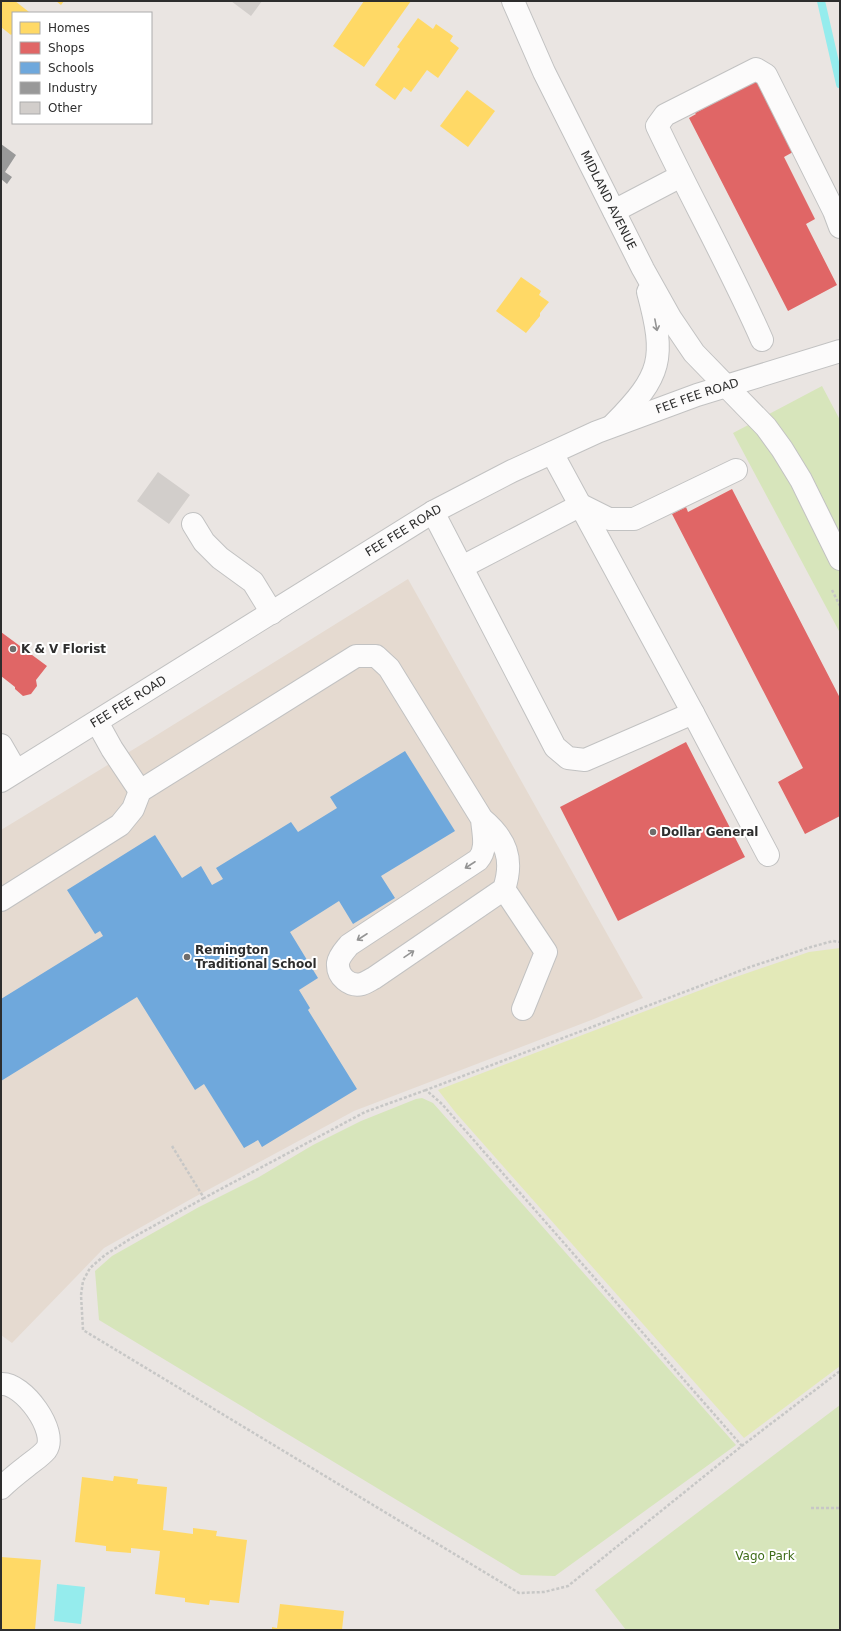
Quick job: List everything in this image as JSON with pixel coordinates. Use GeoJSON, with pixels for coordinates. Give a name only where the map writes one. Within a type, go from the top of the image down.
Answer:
{"type":"FeatureCollection","features":[{"type":"Feature","properties":{"kind":"street","name":"MIDLAND AVENUE"},"geometry":{"type":"LineString","coordinates":[[513,1],[544,72],[638,260],[671,319],[694,353],[766,427],[782,449],[801,480],[840,559]]}},
{"type":"Feature","properties":{"kind":"street"},"geometry":{"type":"LineString","coordinates":[[762,340],[744,299],[657,126],[665,115],[756,69],[766,76],[834,211],[840,227]]}},
{"type":"Feature","properties":{"kind":"street"},"geometry":{"type":"LineString","coordinates":[[614,210],[681,176]]}},
{"type":"Feature","properties":{"kind":"street"},"geometry":{"type":"LineString","coordinates":[[611,427],[646,387],[657,362],[659,348],[658,338],[652,309],[638,260]]}},
{"type":"Feature","properties":{"kind":"street","name":"FEE FEE ROAD"},"geometry":{"type":"LineString","coordinates":[[9,776],[433,512],[512,471],[611,427],[725,386],[840,351]]}},
{"type":"Feature","properties":{"kind":"street"},"geometry":{"type":"LineString","coordinates":[[552,453],[768,855]]}},
{"type":"Feature","properties":{"kind":"street"},"geometry":{"type":"LineString","coordinates":[[581,506],[609,519],[634,519],[736,470]]}},
{"type":"Feature","properties":{"kind":"street"},"geometry":{"type":"LineString","coordinates":[[462,567],[581,506]]}},
{"type":"Feature","properties":{"kind":"street"},"geometry":{"type":"LineString","coordinates":[[433,512],[555,747],[568,758],[585,760],[693,713]]}},
{"type":"Feature","properties":{"kind":"street"},"geometry":{"type":"LineString","coordinates":[[193,524],[204,542],[220,558],[253,582],[272,613]]}},
{"type":"Feature","properties":{"kind":"street"},"geometry":{"type":"LineString","coordinates":[[1,900],[120,825],[133,809],[140,791],[356,656],[376,656],[389,668],[482,819],[492,827],[501,838],[505,849],[508,875],[504,889],[374,978],[363,984],[353,984],[346,981],[341,976],[338,969],[338,962],[343,952],[349,945],[478,860],[485,848],[482,819]]}},
{"type":"Feature","properties":{"kind":"street"},"geometry":{"type":"LineString","coordinates":[[97,722],[112,749],[140,791]]}},
{"type":"Feature","properties":{"kind":"street"},"geometry":{"type":"LineString","coordinates":[[1,745],[9,776]]}},
{"type":"Feature","properties":{"kind":"street"},"geometry":{"type":"LineString","coordinates":[[504,889],[546,952],[523,1009]]}},
{"type":"Feature","properties":{"kind":"street"},"geometry":{"type":"LineString","coordinates":[[1,1384],[5,1384],[20,1390],[33,1404],[43,1422],[48,1436],[47,1449],[1,1488]]}},
{"type":"Feature","properties":{"kind":"path"},"geometry":{"type":"LineString","coordinates":[[832,590],[840,606]]}},
{"type":"Feature","properties":{"kind":"path"},"geometry":{"type":"LineString","coordinates":[[840,942],[833,941],[811,947],[742,969],[365,1112],[204,1198],[130,1239],[105,1255],[90,1268],[83,1281],[81,1295],[83,1330],[519,1592],[544,1592],[568,1586],[742,1446],[840,1372]]}},
{"type":"Feature","properties":{"kind":"path"},"geometry":{"type":"LineString","coordinates":[[426,1090],[442,1104],[742,1446]]}},
{"type":"Feature","properties":{"kind":"path"},"geometry":{"type":"LineString","coordinates":[[172,1146],[204,1198]]}},
{"type":"Feature","properties":{"kind":"path"},"geometry":{"type":"LineString","coordinates":[[811,1508],[840,1508]]}},
{"type":"Feature","properties":{"kind":"shaded area"},"geometry":{"type":"Polygon","coordinates":[[[408,579],[643,998],[594,1019],[354,1111],[191,1199],[104,1248],[12,1343],[1,1335],[1,830],[408,579]]]}},
{"type":"Feature","properties":{"kind":"green space"},"geometry":{"type":"Polygon","coordinates":[[[822,386],[840,420],[840,633],[733,433],[822,386]]]}},
{"type":"Feature","properties":{"kind":"green space"},"geometry":{"type":"Polygon","coordinates":[[[840,948],[840,1366],[744,1438],[456,1113],[438,1090],[727,980],[809,952],[840,948]]]}},
{"type":"Feature","properties":{"kind":"green space"},"geometry":{"type":"Polygon","coordinates":[[[422,1098],[433,1103],[736,1445],[555,1576],[521,1575],[99,1320],[95,1271],[112,1256],[199,1207],[259,1177],[313,1145],[361,1121],[422,1098]]]}},
{"type":"Feature","properties":{"kind":"green space","name":"Vago Park"},"geometry":{"type":"Polygon","coordinates":[[[840,1405],[840,1630],[626,1630],[595,1590],[840,1405]]]}},
{"type":"Feature","properties":{"kind":"water"},"geometry":{"type":"Polygon","coordinates":[[[57,1584],[85,1587],[81,1624],[54,1621],[57,1584]]]}},
{"type":"Feature","properties":{"kind":"building: Homes"},"geometry":{"type":"Polygon","coordinates":[[[1,1],[15,1],[29,12],[12,12],[11,35],[1,27],[1,1]]]}},
{"type":"Feature","properties":{"kind":"building: Homes"},"geometry":{"type":"Polygon","coordinates":[[[56,1],[64,1],[61,5],[56,1]]]}},
{"type":"Feature","properties":{"kind":"building: Homes"},"geometry":{"type":"Polygon","coordinates":[[[364,1],[411,1],[364,67],[333,46],[364,1]]]}},
{"type":"Feature","properties":{"kind":"building: Homes"},"geometry":{"type":"Polygon","coordinates":[[[418,18],[433,29],[436,24],[453,36],[450,41],[459,48],[438,78],[427,70],[411,92],[404,87],[395,100],[375,85],[400,49],[397,47],[418,18]]]}},
{"type":"Feature","properties":{"kind":"building: Homes"},"geometry":{"type":"Polygon","coordinates":[[[467,90],[495,111],[468,147],[440,126],[467,90]]]}},
{"type":"Feature","properties":{"kind":"building: Homes"},"geometry":{"type":"Polygon","coordinates":[[[521,277],[541,291],[539,295],[549,302],[526,333],[496,311],[521,277]]]}},
{"type":"Feature","properties":{"kind":"building: Homes"},"geometry":{"type":"Polygon","coordinates":[[[114,1476],[138,1479],[137,1484],[167,1487],[163,1530],[193,1534],[193,1528],[217,1531],[216,1536],[247,1540],[239,1603],[210,1600],[209,1605],[185,1602],[185,1598],[155,1594],[160,1551],[131,1548],[131,1553],[106,1551],[106,1546],[75,1542],[82,1477],[113,1481],[114,1476]]]}},
{"type":"Feature","properties":{"kind":"building: Homes"},"geometry":{"type":"Polygon","coordinates":[[[1,1557],[41,1560],[35,1630],[1,1630],[1,1557]]]}},
{"type":"Feature","properties":{"kind":"building: Homes"},"geometry":{"type":"Polygon","coordinates":[[[280,1604],[344,1611],[342,1630],[272,1630],[272,1627],[277,1628],[280,1604]]]}},
{"type":"Feature","properties":{"kind":"building: Shops"},"geometry":{"type":"Polygon","coordinates":[[[757,81],[793,152],[784,157],[815,219],[806,224],[837,285],[788,311],[689,118],[696,114],[695,113],[757,81]]]}},
{"type":"Feature","properties":{"kind":"building: Shops"},"geometry":{"type":"Polygon","coordinates":[[[732,489],[840,698],[840,816],[805,834],[778,782],[803,768],[672,514],[686,507],[688,512],[732,489]]]}},
{"type":"Feature","properties":{"kind":"building: Shops","name":"K & V Florist"},"geometry":{"type":"Polygon","coordinates":[[[1,632],[47,666],[36,680],[37,686],[31,694],[23,696],[15,689],[15,687],[1,676],[1,632]]]}},
{"type":"Feature","properties":{"kind":"building: Shops","name":"Dollar General"},"geometry":{"type":"Polygon","coordinates":[[[686,742],[745,857],[618,921],[560,807],[686,742]]]}},
{"type":"Feature","properties":{"kind":"building: Schools","name":"Remington Traditional School"},"geometry":{"type":"Polygon","coordinates":[[[405,751],[455,831],[381,876],[395,898],[353,924],[339,901],[290,932],[318,978],[299,990],[310,1008],[308,1010],[357,1089],[262,1147],[258,1140],[244,1148],[204,1084],[195,1090],[137,997],[1,1081],[1,999],[103,936],[100,931],[95,934],[67,890],[155,835],[182,878],[201,866],[212,885],[223,879],[216,868],[291,822],[298,832],[337,808],[330,797],[405,751]]]}},
{"type":"Feature","properties":{"kind":"building: Industry"},"geometry":{"type":"Polygon","coordinates":[[[1,144],[16,155],[5,172],[12,177],[7,184],[1,179],[1,144]]]}},
{"type":"Feature","properties":{"kind":"building: Other"},"geometry":{"type":"Polygon","coordinates":[[[231,1],[262,1],[251,16],[231,1]]]}},
{"type":"Feature","properties":{"kind":"building: Other"},"geometry":{"type":"Polygon","coordinates":[[[158,472],[190,495],[169,524],[137,501],[158,472]]]}},
{"type":"Feature","properties":{"kind":"waterway"},"geometry":{"type":"LineString","coordinates":[[821,1],[840,84]]}},
{"type":"Feature","properties":{"kind":"place","name":"K & V Florist"},"geometry":{"type":"Point","coordinates":[13,649]}},
{"type":"Feature","properties":{"kind":"place","name":"Dollar General"},"geometry":{"type":"Point","coordinates":[653,832]}},
{"type":"Feature","properties":{"kind":"place","name":"Remington Traditional School"},"geometry":{"type":"Point","coordinates":[187,957]}}]}
